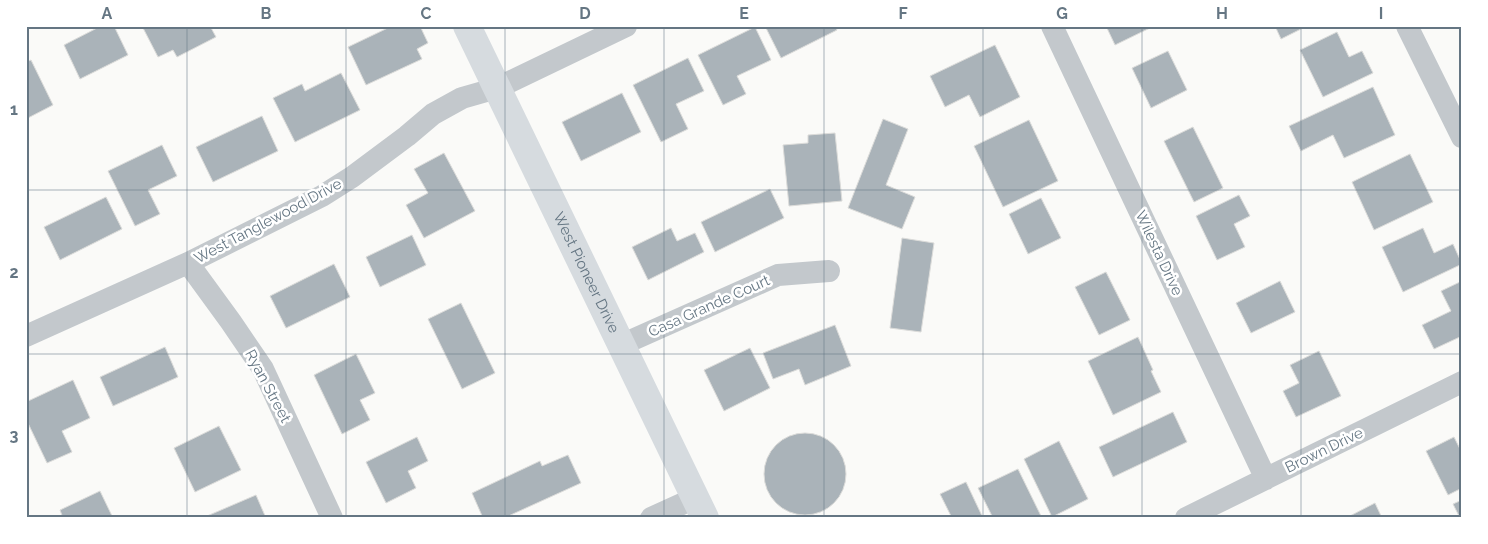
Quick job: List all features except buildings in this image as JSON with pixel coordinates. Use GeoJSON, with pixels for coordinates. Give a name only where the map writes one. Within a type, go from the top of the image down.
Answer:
{"type":"FeatureCollection","features":[{"type":"Feature","properties":{"kind":"main road","name":"West Pioneer Drive"},"geometry":{"type":"LineString","coordinates":[[467,26],[700,508]]}},
{"type":"Feature","properties":{"kind":"street","name":"West Tanglewood Drive"},"geometry":{"type":"LineString","coordinates":[[26,336],[188,263],[322,196],[352,177],[433,114],[462,98],[496,88],[626,26]]}},
{"type":"Feature","properties":{"kind":"street","name":"Wilesta Drive"},"geometry":{"type":"LineString","coordinates":[[1052,26],[1266,479]]}},
{"type":"Feature","properties":{"kind":"street"},"geometry":{"type":"LineString","coordinates":[[1407,26],[1462,137]]}},
{"type":"Feature","properties":{"kind":"street","name":"Ryan Street"},"geometry":{"type":"LineString","coordinates":[[188,263],[263,369],[332,518]]}},
{"type":"Feature","properties":{"kind":"street","name":"Casa Grande Court"},"geometry":{"type":"LineString","coordinates":[[621,345],[778,275],[829,271]]}},
{"type":"Feature","properties":{"kind":"street","name":"Brown Drive"},"geometry":{"type":"LineString","coordinates":[[1186,518],[1462,382]]}},
{"type":"Feature","properties":{"kind":"street"},"geometry":{"type":"LineString","coordinates":[[651,518],[700,508]]}}]}
